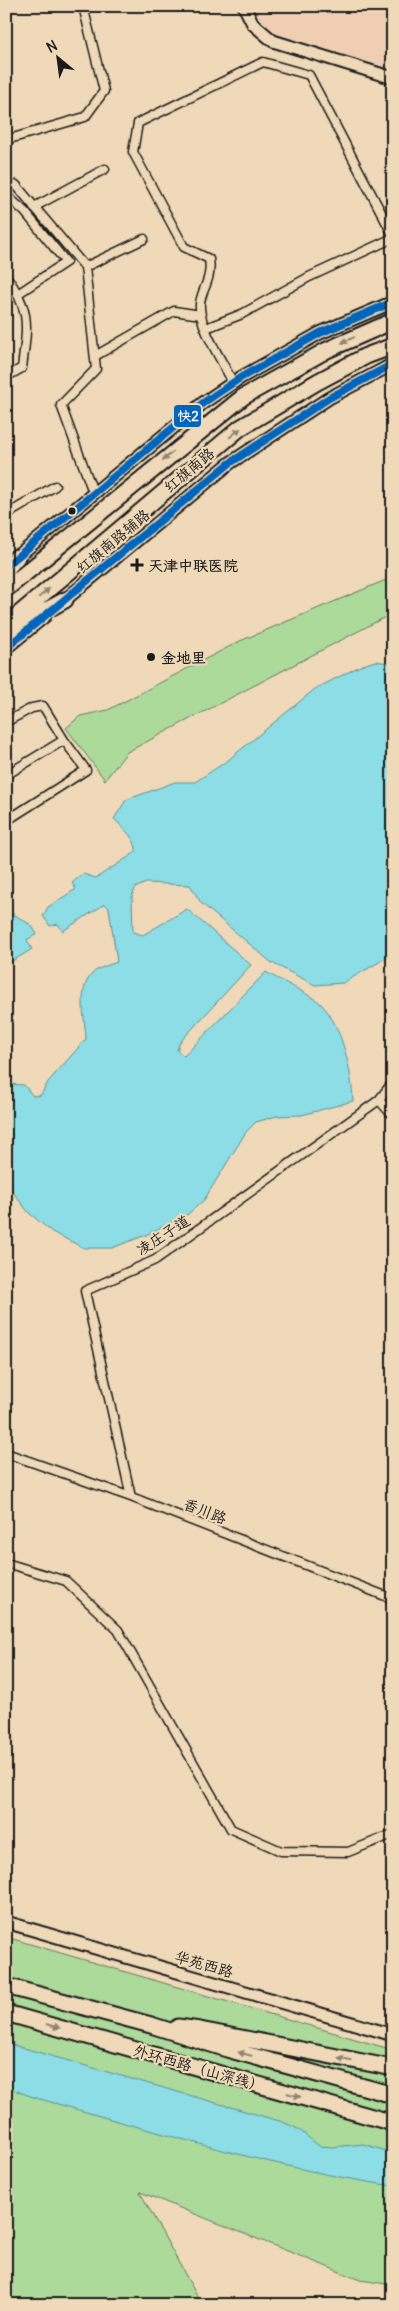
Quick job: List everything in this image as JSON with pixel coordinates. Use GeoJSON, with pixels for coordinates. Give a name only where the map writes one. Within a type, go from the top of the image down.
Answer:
{"type":"FeatureCollection","features":[{"type":"Feature","properties":{"kind":"highway","name":"红旗南路"},"geometry":{"type":"LineString","coordinates":[[6,589],[243,397],[327,350],[393,321]]}},
{"type":"Feature","properties":{"kind":"highway","name":"红旗南路"},"geometry":{"type":"LineString","coordinates":[[6,625],[240,428],[317,382],[366,356],[393,346]]}},
{"type":"Feature","properties":{"kind":"highway"},"geometry":{"type":"LineString","coordinates":[[6,570],[12,561]]}},
{"type":"Feature","properties":{"kind":"highway"},"geometry":{"type":"LineString","coordinates":[[6,632],[65,600]]}},
{"type":"Feature","properties":{"kind":"highway","name":"外环西路（山深线）"},"geometry":{"type":"LineString","coordinates":[[6,1986],[151,2025],[227,2050],[393,2095]]}},
{"type":"Feature","properties":{"kind":"highway","name":"外环西路（山深线）"},"geometry":{"type":"LineString","coordinates":[[6,2013],[393,2123]]}},
{"type":"Feature","properties":{"kind":"highway"},"geometry":{"type":"LineString","coordinates":[[151,2025],[200,2030],[393,2068]]}},
{"type":"Feature","properties":{"kind":"street"},"geometry":{"type":"LineString","coordinates":[[6,140],[85,117],[104,91],[82,6]]}},
{"type":"Feature","properties":{"kind":"street"},"geometry":{"type":"LineString","coordinates":[[244,6],[254,24],[273,40],[393,78]]}},
{"type":"Feature","properties":{"kind":"street"},"geometry":{"type":"LineString","coordinates":[[206,328],[242,314],[309,277],[393,236],[309,75],[263,62],[138,123],[133,152],[184,247],[209,259],[211,272],[199,306],[206,328],[233,383]]}},
{"type":"Feature","properties":{"kind":"street"},"geometry":{"type":"LineString","coordinates":[[34,207],[105,169]]}},
{"type":"Feature","properties":{"kind":"street"},"geometry":{"type":"LineString","coordinates":[[16,186],[85,268],[96,369],[61,405],[93,492]]}},
{"type":"Feature","properties":{"kind":"street"},"geometry":{"type":"LineString","coordinates":[[6,195],[25,212],[66,262],[19,293]]}},
{"type":"Feature","properties":{"kind":"street"},"geometry":{"type":"LineString","coordinates":[[85,268],[144,239]]}},
{"type":"Feature","properties":{"kind":"street"},"geometry":{"type":"LineString","coordinates":[[6,276],[19,293],[27,322],[22,368],[6,378]]}},
{"type":"Feature","properties":{"kind":"street"},"geometry":{"type":"LineString","coordinates":[[12,561],[202,403],[320,333],[393,302]]}},
{"type":"Feature","properties":{"kind":"street"},"geometry":{"type":"LineString","coordinates":[[95,356],[174,311],[201,315]]}},
{"type":"Feature","properties":{"kind":"street","name":"红旗南路辅路"},"geometry":{"type":"LineString","coordinates":[[6,648],[230,463],[328,398],[393,364]]}},
{"type":"Feature","properties":{"kind":"street"},"geometry":{"type":"LineString","coordinates":[[6,515],[55,486]]}},
{"type":"Feature","properties":{"kind":"street"},"geometry":{"type":"LineString","coordinates":[[6,722],[32,708],[43,706],[64,740],[86,770],[6,821]]}},
{"type":"Feature","properties":{"kind":"street"},"geometry":{"type":"LineString","coordinates":[[6,775],[64,740]]}},
{"type":"Feature","properties":{"kind":"street","name":"凌庄子道"},"geometry":{"type":"LineString","coordinates":[[131,1497],[84,1291],[155,1260],[379,1100],[393,1082]]}},
{"type":"Feature","properties":{"kind":"street"},"geometry":{"type":"LineString","coordinates":[[379,1100],[393,1116]]}},
{"type":"Feature","properties":{"kind":"street","name":"香川路"},"geometry":{"type":"LineString","coordinates":[[6,1453],[131,1497],[393,1599]]}},
{"type":"Feature","properties":{"kind":"street"},"geometry":{"type":"LineString","coordinates":[[6,1563],[66,1581],[118,1630],[231,1828],[282,1851],[348,1852],[393,1834]]}},
{"type":"Feature","properties":{"kind":"street","name":"华苑西路"},"geometry":{"type":"LineString","coordinates":[[6,1922],[393,2035]]}},
{"type":"Feature","properties":{"kind":"street","name":"华苑西路"},"geometry":{"type":"LineString","coordinates":[[6,1929],[393,2040]]}},
{"type":"Feature","properties":{"kind":"shaded area"},"geometry":{"type":"Polygon","coordinates":[[[251,6],[393,6],[393,72],[280,36],[254,13],[251,6]]]}},
{"type":"Feature","properties":{"kind":"green space"},"geometry":{"type":"Polygon","coordinates":[[[393,577],[393,613],[127,752],[105,780],[66,728],[80,716],[108,710],[240,641],[393,577]]]}},
{"type":"Feature","properties":{"kind":"green space"},"geometry":{"type":"Polygon","coordinates":[[[6,1937],[393,2050],[393,2285],[360,2280],[140,2192],[202,2305],[6,2305],[6,1937]]]}},
{"type":"Feature","properties":{"kind":"water"},"geometry":{"type":"Polygon","coordinates":[[[375,661],[389,663],[393,666],[393,954],[343,983],[315,985],[272,963],[201,903],[190,885],[146,883],[135,888],[132,897],[133,932],[143,935],[187,909],[251,965],[180,1042],[177,1050],[184,1056],[266,972],[316,1000],[328,1012],[340,1036],[348,1063],[353,1101],[302,1115],[277,1116],[256,1122],[246,1132],[204,1200],[188,1214],[146,1235],[112,1248],[84,1248],[52,1232],[29,1213],[6,1183],[6,1084],[24,1085],[33,1096],[41,1095],[48,1082],[86,1039],[83,996],[87,980],[97,970],[117,962],[109,908],[105,904],[63,931],[58,924],[50,926],[43,916],[48,907],[76,889],[72,883],[83,874],[96,878],[136,852],[132,838],[114,819],[126,800],[175,782],[195,782],[227,761],[315,689],[360,666],[375,661]]]}},
{"type":"Feature","properties":{"kind":"water"},"geometry":{"type":"Polygon","coordinates":[[[10,912],[31,925],[37,934],[27,940],[32,949],[6,965],[6,913],[10,912]]]}},
{"type":"Feature","properties":{"kind":"water"},"geometry":{"type":"Polygon","coordinates":[[[6,2043],[283,2122],[298,2129],[319,2146],[332,2147],[363,2144],[393,2153],[393,2186],[257,2159],[33,2097],[6,2087],[6,2043]]]}},
{"type":"Feature","properties":{"kind":"transit line","name":"快2"},"geometry":{"type":"LineString","coordinates":[[6,566],[203,403],[240,378],[320,333],[393,302]]}},
{"type":"Feature","properties":{"kind":"transit line","name":"快2"},"geometry":{"type":"LineString","coordinates":[[6,648],[230,463],[329,398],[393,364]]}},
{"type":"Feature","properties":{"kind":"place","name":"天津中联医院"},"geometry":{"type":"Point","coordinates":[137,565]}},
{"type":"Feature","properties":{"kind":"place","name":"金地里"},"geometry":{"type":"Point","coordinates":[151,657]}}]}
